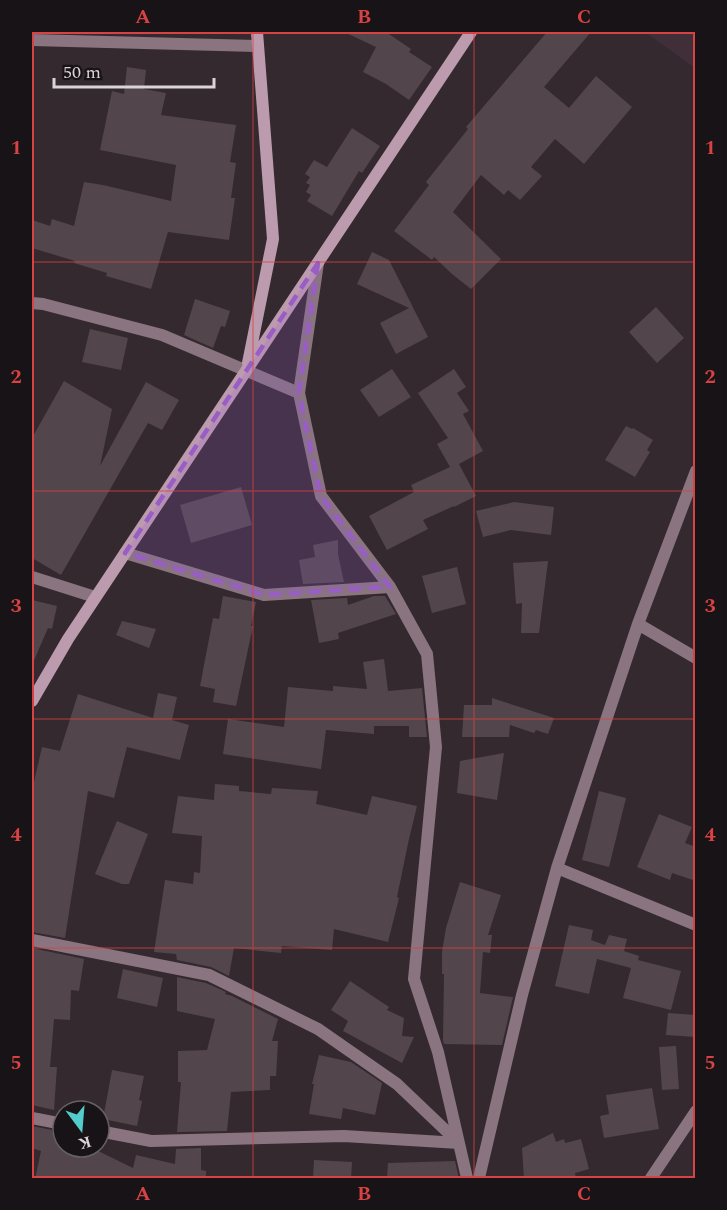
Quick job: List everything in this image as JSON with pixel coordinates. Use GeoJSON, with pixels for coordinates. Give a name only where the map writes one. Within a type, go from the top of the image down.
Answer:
{"type":"FeatureCollection","features":[{"type":"Feature","properties":{"kind":"street"},"geometry":{"type":"LineString","coordinates":[[246,370],[273,239],[257,32]]}},
{"type":"Feature","properties":{"kind":"street"},"geometry":{"type":"LineString","coordinates":[[32,701],[95,597],[471,32]]}},
{"type":"Feature","properties":{"kind":"street"},"geometry":{"type":"LineString","coordinates":[[32,40],[258,46]]}},
{"type":"Feature","properties":{"kind":"street"},"geometry":{"type":"LineString","coordinates":[[318,263],[299,393],[321,496],[390,587],[427,654],[436,747],[414,979],[438,1052],[467,1179]]}},
{"type":"Feature","properties":{"kind":"street"},"geometry":{"type":"LineString","coordinates":[[32,303],[162,335],[299,393]]}},
{"type":"Feature","properties":{"kind":"street"},"geometry":{"type":"LineString","coordinates":[[479,1179],[522,995],[557,868],[638,624],[696,471]]}},
{"type":"Feature","properties":{"kind":"street"},"geometry":{"type":"LineString","coordinates":[[125,552],[264,595],[390,587]]}},
{"type":"Feature","properties":{"kind":"street"},"geometry":{"type":"LineString","coordinates":[[32,577],[95,597]]}},
{"type":"Feature","properties":{"kind":"street"},"geometry":{"type":"LineString","coordinates":[[638,624],[696,658]]}},
{"type":"Feature","properties":{"kind":"street"},"geometry":{"type":"LineString","coordinates":[[557,868],[696,925]]}},
{"type":"Feature","properties":{"kind":"street"},"geometry":{"type":"LineString","coordinates":[[32,940],[209,975],[318,1029],[397,1084],[459,1143]]}},
{"type":"Feature","properties":{"kind":"street"},"geometry":{"type":"LineString","coordinates":[[651,1179],[696,1111]]}},
{"type":"Feature","properties":{"kind":"street"},"geometry":{"type":"LineString","coordinates":[[32,1118],[51,1122]]}},
{"type":"Feature","properties":{"kind":"street"},"geometry":{"type":"LineString","coordinates":[[111,1133],[151,1141],[344,1136],[459,1143]]}},
{"type":"Feature","properties":{"kind":"highlighted area"},"geometry":{"type":"Polygon","coordinates":[[[318,263],[299,393],[321,496],[390,587],[264,595],[125,553],[318,263]]]}},
{"type":"Feature","properties":{"kind":"shaded area"},"geometry":{"type":"Polygon","coordinates":[[[645,32],[695,32],[695,68],[645,32]]]}},
{"type":"Feature","properties":{"kind":"building"},"geometry":{"type":"Polygon","coordinates":[[[344,32],[386,32],[411,49],[409,52],[432,67],[409,100],[363,72],[376,47],[344,32]]]}},
{"type":"Feature","properties":{"kind":"building"},"geometry":{"type":"Polygon","coordinates":[[[547,32],[591,32],[544,87],[569,108],[596,76],[632,107],[584,164],[555,139],[531,167],[542,176],[520,200],[508,190],[504,195],[481,175],[453,212],[501,259],[471,289],[434,257],[432,260],[394,231],[429,185],[426,182],[468,129],[466,127],[547,32]]]}},
{"type":"Feature","properties":{"kind":"building"},"geometry":{"type":"Polygon","coordinates":[[[127,67],[146,70],[144,89],[166,93],[161,115],[236,125],[230,162],[236,163],[231,198],[235,198],[229,240],[168,232],[151,289],[106,276],[107,273],[32,248],[32,220],[50,226],[52,219],[74,226],[84,182],[171,201],[176,165],[100,150],[112,91],[124,94],[127,67]]]}},
{"type":"Feature","properties":{"kind":"building"},"geometry":{"type":"Polygon","coordinates":[[[352,128],[380,146],[362,173],[359,171],[332,216],[307,201],[311,195],[306,192],[310,185],[306,183],[310,177],[305,174],[314,160],[327,167],[352,128]]]}},
{"type":"Feature","properties":{"kind":"building"},"geometry":{"type":"Polygon","coordinates":[[[372,252],[389,260],[428,337],[396,354],[380,323],[409,308],[357,284],[372,252]]]}},
{"type":"Feature","properties":{"kind":"building"},"geometry":{"type":"Polygon","coordinates":[[[195,299],[230,311],[225,327],[221,326],[213,348],[184,335],[195,299]]]}},
{"type":"Feature","properties":{"kind":"building"},"geometry":{"type":"Polygon","coordinates":[[[656,307],[684,338],[657,363],[629,332],[656,307]]]}},
{"type":"Feature","properties":{"kind":"building"},"geometry":{"type":"Polygon","coordinates":[[[90,329],[128,338],[121,370],[82,362],[90,329]]]}},
{"type":"Feature","properties":{"kind":"building"},"geometry":{"type":"Polygon","coordinates":[[[392,369],[411,397],[379,417],[360,390],[392,369]]]}},
{"type":"Feature","properties":{"kind":"building"},"geometry":{"type":"Polygon","coordinates":[[[454,369],[466,387],[457,393],[469,411],[463,414],[483,451],[459,464],[476,496],[423,520],[428,529],[387,550],[369,516],[414,492],[411,485],[450,467],[437,444],[448,438],[418,393],[454,369]]]}},
{"type":"Feature","properties":{"kind":"building"},"geometry":{"type":"Polygon","coordinates":[[[64,381],[112,409],[100,466],[146,382],[179,400],[162,430],[148,423],[61,575],[32,558],[32,438],[64,381]]]}},
{"type":"Feature","properties":{"kind":"building"},"geometry":{"type":"Polygon","coordinates":[[[626,426],[653,440],[647,450],[650,452],[635,477],[605,460],[626,426]]]}},
{"type":"Feature","properties":{"kind":"building"},"geometry":{"type":"Polygon","coordinates":[[[241,487],[252,525],[191,543],[180,505],[241,487]]]}},
{"type":"Feature","properties":{"kind":"building"},"geometry":{"type":"Polygon","coordinates":[[[514,502],[554,507],[551,535],[511,530],[483,537],[476,511],[514,502]]]}},
{"type":"Feature","properties":{"kind":"building"},"geometry":{"type":"Polygon","coordinates":[[[338,540],[338,554],[344,582],[303,584],[299,560],[315,557],[313,545],[338,540]]]}},
{"type":"Feature","properties":{"kind":"building"},"geometry":{"type":"Polygon","coordinates":[[[548,561],[539,633],[521,633],[522,603],[516,604],[513,563],[548,561]]]}},
{"type":"Feature","properties":{"kind":"building"},"geometry":{"type":"Polygon","coordinates":[[[457,567],[466,604],[432,613],[422,576],[457,567]]]}},
{"type":"Feature","properties":{"kind":"building"},"geometry":{"type":"Polygon","coordinates":[[[223,596],[256,602],[236,706],[213,702],[215,689],[200,686],[213,618],[219,619],[223,596]]]}},
{"type":"Feature","properties":{"kind":"building"},"geometry":{"type":"Polygon","coordinates":[[[374,596],[385,596],[396,614],[338,633],[339,639],[319,643],[311,600],[347,598],[348,605],[374,596]]]}},
{"type":"Feature","properties":{"kind":"building"},"geometry":{"type":"Polygon","coordinates":[[[32,600],[57,606],[52,629],[48,628],[32,665],[32,600]]]}},
{"type":"Feature","properties":{"kind":"building"},"geometry":{"type":"Polygon","coordinates":[[[122,621],[156,629],[149,648],[116,635],[122,621]]]}},
{"type":"Feature","properties":{"kind":"building"},"geometry":{"type":"Polygon","coordinates":[[[384,659],[388,691],[422,688],[427,737],[409,737],[409,726],[374,726],[374,734],[326,730],[321,769],[223,754],[228,719],[284,727],[288,687],[333,691],[333,686],[367,689],[363,662],[384,659]]]}},
{"type":"Feature","properties":{"kind":"building"},"geometry":{"type":"Polygon","coordinates":[[[158,693],[177,697],[172,720],[189,725],[180,760],[127,747],[114,798],[88,791],[65,938],[32,932],[32,781],[34,782],[42,747],[60,751],[78,694],[153,718],[158,693]]]}},
{"type":"Feature","properties":{"kind":"building"},"geometry":{"type":"Polygon","coordinates":[[[492,698],[554,718],[548,734],[536,730],[534,733],[510,725],[509,737],[462,737],[464,705],[492,705],[492,698]]]}},
{"type":"Feature","properties":{"kind":"building"},"geometry":{"type":"Polygon","coordinates":[[[504,753],[497,800],[457,793],[460,761],[504,753]]]}},
{"type":"Feature","properties":{"kind":"building"},"geometry":{"type":"Polygon","coordinates":[[[215,784],[239,786],[239,791],[271,794],[272,788],[318,791],[316,804],[367,815],[372,796],[417,806],[388,942],[334,929],[332,950],[282,946],[281,953],[234,948],[229,976],[211,967],[177,960],[176,954],[154,952],[165,880],[193,884],[194,872],[200,873],[202,836],[172,833],[178,796],[214,800],[215,784]]]}},
{"type":"Feature","properties":{"kind":"building"},"geometry":{"type":"Polygon","coordinates":[[[599,791],[626,798],[609,867],[582,860],[599,791]]]}},
{"type":"Feature","properties":{"kind":"building"},"geometry":{"type":"Polygon","coordinates":[[[659,814],[692,827],[685,843],[696,847],[696,881],[672,873],[670,880],[637,867],[659,814]]]}},
{"type":"Feature","properties":{"kind":"building"},"geometry":{"type":"Polygon","coordinates":[[[117,821],[148,834],[129,884],[122,884],[95,874],[117,821]]]}},
{"type":"Feature","properties":{"kind":"building"},"geometry":{"type":"Polygon","coordinates":[[[460,882],[501,895],[488,935],[492,935],[490,953],[483,952],[480,993],[513,997],[502,1045],[444,1044],[442,952],[446,928],[460,882]]]}},
{"type":"Feature","properties":{"kind":"building"},"geometry":{"type":"Polygon","coordinates":[[[569,925],[593,930],[591,940],[605,945],[609,935],[627,939],[624,951],[639,956],[638,960],[681,971],[671,1010],[623,998],[631,968],[597,959],[589,994],[555,986],[569,925]]]}},
{"type":"Feature","properties":{"kind":"building"},"geometry":{"type":"Polygon","coordinates":[[[32,948],[84,959],[79,991],[71,990],[70,1020],[54,1019],[50,1067],[57,1067],[55,1099],[51,1099],[51,1109],[32,1105],[32,948]]]}},
{"type":"Feature","properties":{"kind":"building"},"geometry":{"type":"Polygon","coordinates":[[[123,969],[163,978],[157,1007],[117,998],[123,969]]]}},
{"type":"Feature","properties":{"kind":"building"},"geometry":{"type":"Polygon","coordinates":[[[177,977],[206,983],[278,1019],[272,1041],[278,1041],[276,1076],[270,1076],[270,1090],[231,1092],[227,1131],[177,1132],[181,1082],[178,1082],[178,1051],[207,1050],[215,1019],[177,1011],[177,977]]]}},
{"type":"Feature","properties":{"kind":"building"},"geometry":{"type":"Polygon","coordinates":[[[350,981],[389,1007],[387,1010],[404,1018],[402,1036],[414,1037],[402,1063],[343,1031],[348,1021],[331,1010],[350,981]]]}},
{"type":"Feature","properties":{"kind":"building"},"geometry":{"type":"Polygon","coordinates":[[[668,1013],[696,1015],[696,1037],[666,1035],[668,1013]]]}},
{"type":"Feature","properties":{"kind":"building"},"geometry":{"type":"Polygon","coordinates":[[[676,1046],[679,1089],[662,1090],[659,1047],[676,1046]]]}},
{"type":"Feature","properties":{"kind":"building"},"geometry":{"type":"Polygon","coordinates":[[[319,1055],[351,1062],[382,1083],[375,1115],[343,1108],[341,1119],[309,1114],[314,1084],[312,1084],[319,1055]]]}},
{"type":"Feature","properties":{"kind":"building"},"geometry":{"type":"Polygon","coordinates":[[[112,1070],[144,1076],[137,1126],[111,1121],[111,1099],[107,1099],[112,1070]]]}},
{"type":"Feature","properties":{"kind":"building"},"geometry":{"type":"Polygon","coordinates":[[[652,1088],[659,1129],[604,1138],[600,1116],[609,1114],[606,1095],[652,1088]]]}},
{"type":"Feature","properties":{"kind":"building"},"geometry":{"type":"Polygon","coordinates":[[[32,1126],[51,1130],[51,1159],[111,1157],[133,1168],[136,1155],[175,1164],[176,1149],[201,1148],[201,1170],[206,1171],[206,1179],[35,1179],[41,1151],[32,1148],[32,1126]]]}},
{"type":"Feature","properties":{"kind":"building"},"geometry":{"type":"Polygon","coordinates":[[[553,1133],[556,1142],[564,1139],[565,1143],[581,1139],[589,1169],[575,1173],[576,1179],[524,1179],[522,1148],[553,1133]]]}},
{"type":"Feature","properties":{"kind":"building"},"geometry":{"type":"Polygon","coordinates":[[[314,1160],[352,1162],[351,1179],[313,1179],[314,1160]]]}},
{"type":"Feature","properties":{"kind":"building"},"geometry":{"type":"Polygon","coordinates":[[[455,1161],[459,1179],[387,1179],[388,1163],[455,1161]]]}}]}
